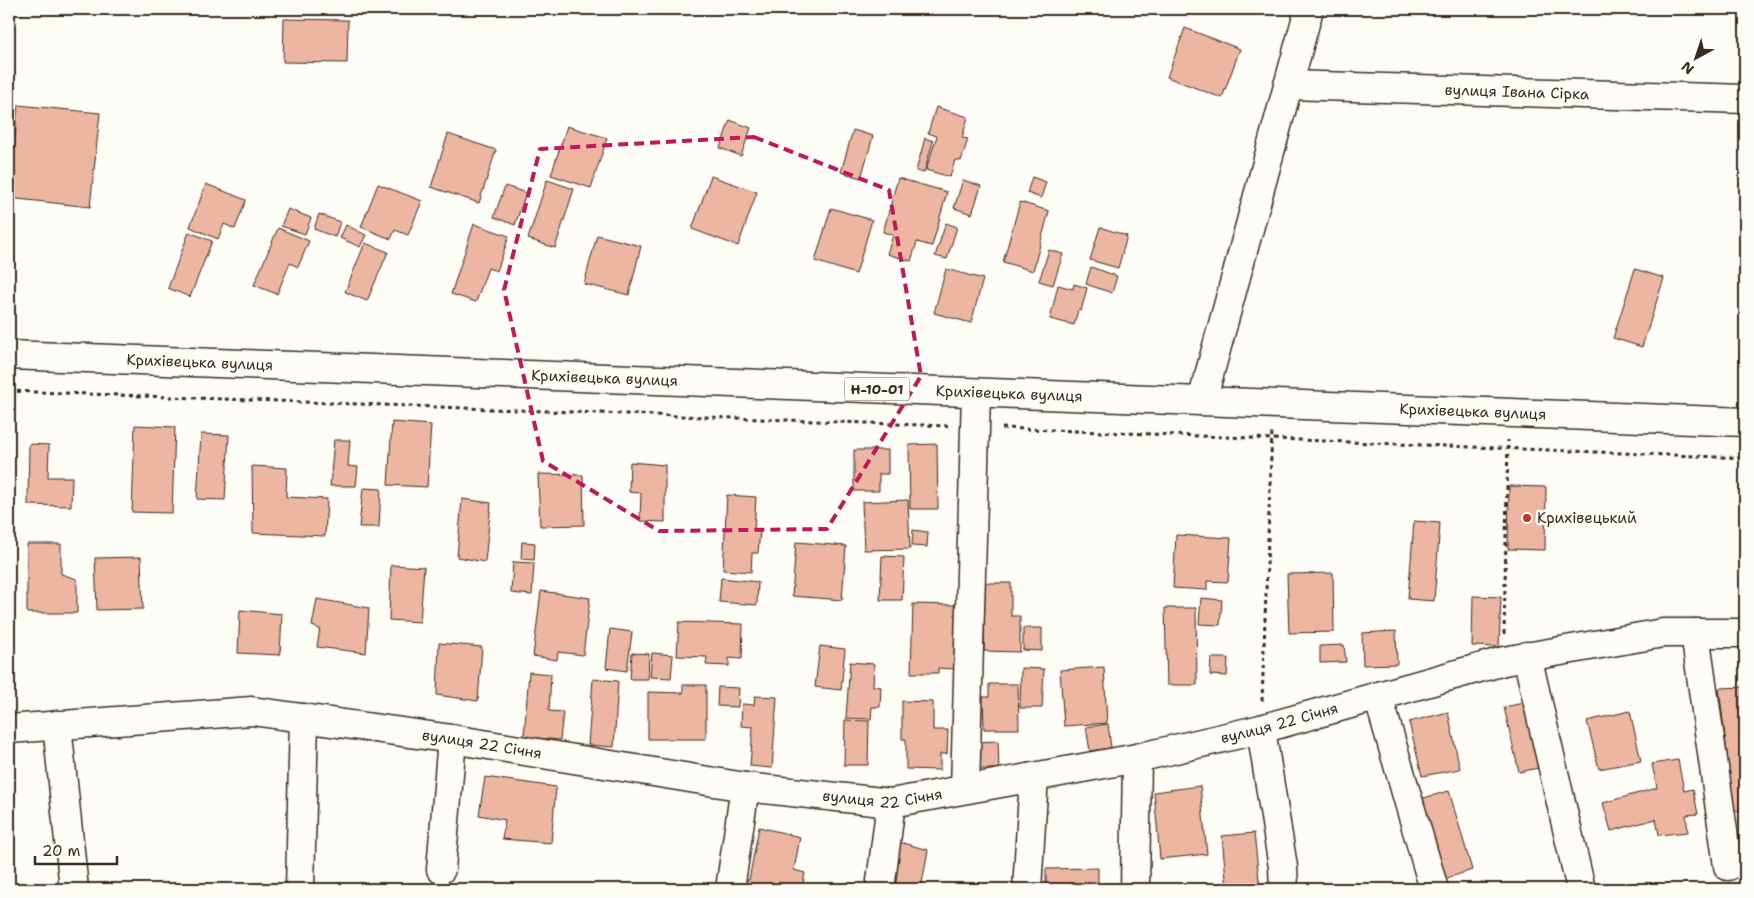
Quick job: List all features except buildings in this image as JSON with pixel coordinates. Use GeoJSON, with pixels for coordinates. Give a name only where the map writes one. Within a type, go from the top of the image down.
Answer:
{"type":"FeatureCollection","features":[{"type":"Feature","properties":{"kind":"street"},"geometry":{"type":"LineString","coordinates":[[1202,401],[1309,9]]}},
{"type":"Feature","properties":{"kind":"street","name":"вулиця Івана Сірка"},"geometry":{"type":"LineString","coordinates":[[1288,85],[1745,100]]}},
{"type":"Feature","properties":{"kind":"street","name":"Крихівецька вулиця"},"geometry":{"type":"LineString","coordinates":[[9,355],[1745,422]]}},
{"type":"Feature","properties":{"kind":"street"},"geometry":{"type":"LineString","coordinates":[[965,790],[976,393]]}},
{"type":"Feature","properties":{"kind":"street","name":"вулиця 22 Січня"},"geometry":{"type":"LineString","coordinates":[[9,729],[252,711],[452,740],[745,787],[891,803],[1137,758],[1261,729],[1515,658],[1663,633],[1745,633]]}},
{"type":"Feature","properties":{"kind":"street"},"geometry":{"type":"LineString","coordinates":[[1695,633],[1728,866]]}},
{"type":"Feature","properties":{"kind":"street"},"geometry":{"type":"LineString","coordinates":[[1515,658],[1581,889]]}},
{"type":"Feature","properties":{"kind":"street"},"geometry":{"type":"LineString","coordinates":[[1378,696],[1434,889]]}},
{"type":"Feature","properties":{"kind":"street"},"geometry":{"type":"LineString","coordinates":[[300,889],[304,718]]}},
{"type":"Feature","properties":{"kind":"street"},"geometry":{"type":"LineString","coordinates":[[57,725],[74,889]]}},
{"type":"Feature","properties":{"kind":"street"},"geometry":{"type":"LineString","coordinates":[[1261,729],[1283,867],[1284,889]]}},
{"type":"Feature","properties":{"kind":"street"},"geometry":{"type":"LineString","coordinates":[[441,869],[452,740]]}},
{"type":"Feature","properties":{"kind":"street"},"geometry":{"type":"LineString","coordinates":[[1135,889],[1137,758]]}},
{"type":"Feature","properties":{"kind":"street"},"geometry":{"type":"LineString","coordinates":[[1027,889],[1034,777]]}},
{"type":"Feature","properties":{"kind":"street"},"geometry":{"type":"LineString","coordinates":[[730,889],[745,787]]}},
{"type":"Feature","properties":{"kind":"street"},"geometry":{"type":"LineString","coordinates":[[880,889],[891,803]]}},
{"type":"Feature","properties":{"kind":"path"},"geometry":{"type":"LineString","coordinates":[[9,391],[1745,458]]}},
{"type":"Feature","properties":{"kind":"path"},"geometry":{"type":"LineString","coordinates":[[1261,729],[1273,405]]}},
{"type":"Feature","properties":{"kind":"path"},"geometry":{"type":"LineString","coordinates":[[1508,412],[1515,658]]}},
{"type":"Feature","properties":{"kind":"highlighted area"},"geometry":{"type":"Polygon","coordinates":[[[754,137],[889,190],[921,376],[827,529],[659,531],[543,461],[504,290],[540,149],[754,137]]]}},
{"type":"Feature","properties":{"kind":"place","name":"Крихівецький"},"geometry":{"type":"Point","coordinates":[1527,518]}}]}
